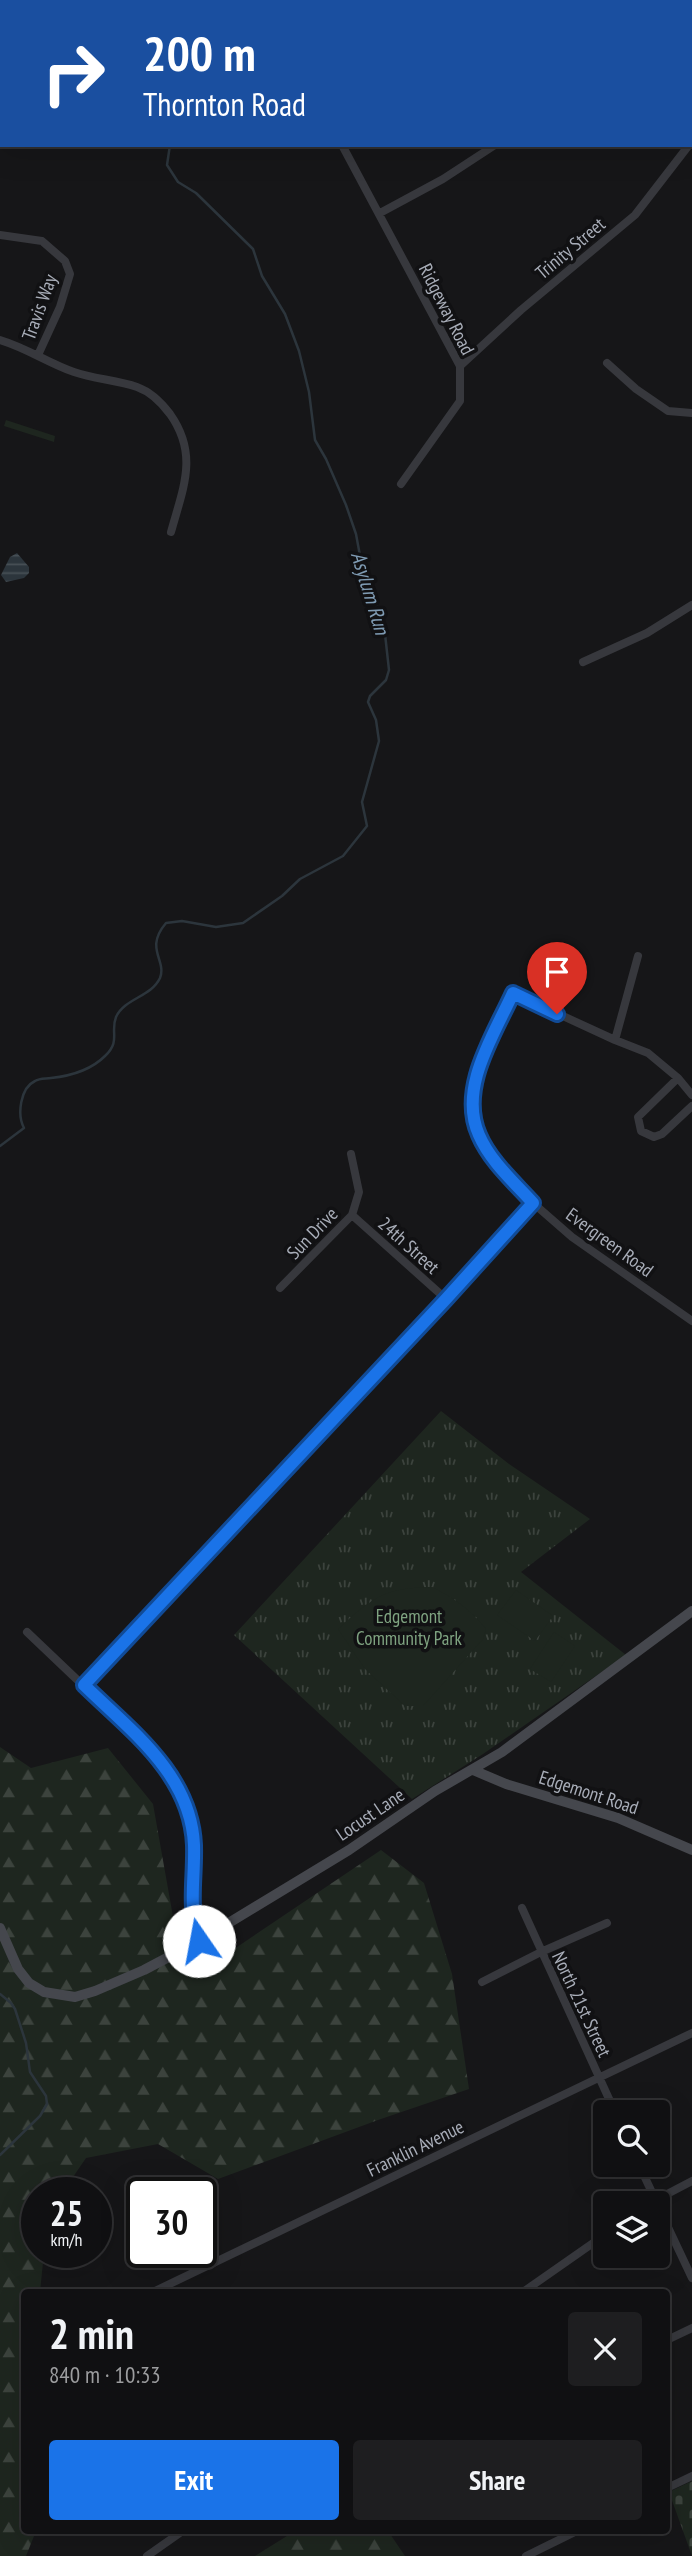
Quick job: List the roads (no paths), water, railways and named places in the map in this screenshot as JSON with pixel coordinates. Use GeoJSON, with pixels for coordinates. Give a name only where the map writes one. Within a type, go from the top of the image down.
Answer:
{"type":"FeatureCollection","features":[{"type":"Feature","properties":{"kind":"street","name":"Ridgeway Road"},"geometry":{"type":"LineString","coordinates":[[343,147],[460,366],[460,401],[401,484]]}},
{"type":"Feature","properties":{"kind":"street"},"geometry":{"type":"LineString","coordinates":[[380,214],[453,173],[492,147]]}},
{"type":"Feature","properties":{"kind":"street","name":"Trinity Street"},"geometry":{"type":"LineString","coordinates":[[460,366],[521,310],[635,215],[688,147]]}},
{"type":"Feature","properties":{"kind":"street","name":"Travis Way"},"geometry":{"type":"LineString","coordinates":[[0,235],[42,241],[65,261],[70,274],[60,307],[38,355]]}},
{"type":"Feature","properties":{"kind":"street"},"geometry":{"type":"LineString","coordinates":[[0,341],[77,373],[140,388],[158,399],[182,434],[187,451],[182,491],[171,532]]}},
{"type":"Feature","properties":{"kind":"street"},"geometry":{"type":"LineString","coordinates":[[607,363],[636,389],[668,411],[692,413]]}},
{"type":"Feature","properties":{"kind":"street"},"geometry":{"type":"LineString","coordinates":[[583,662],[647,633],[692,605]]}},
{"type":"Feature","properties":{"kind":"street"},"geometry":{"type":"LineString","coordinates":[[638,956],[615,1040],[648,1053],[678,1078],[692,1095]]}},
{"type":"Feature","properties":{"kind":"street","name":"Evergreen Road"},"geometry":{"type":"LineString","coordinates":[[615,1040],[513,993],[473,1083],[473,1110],[478,1134],[492,1158],[533,1203],[572,1237],[692,1321]]}},
{"type":"Feature","properties":{"kind":"street"},"geometry":{"type":"LineString","coordinates":[[678,1078],[638,1117],[641,1131],[654,1137],[662,1134],[692,1106]]}},
{"type":"Feature","properties":{"kind":"street","name":"Sun Drive"},"geometry":{"type":"LineString","coordinates":[[280,1288],[352,1215],[359,1192],[351,1154]]}},
{"type":"Feature","properties":{"kind":"street"},"geometry":{"type":"LineString","coordinates":[[84,1685],[533,1203]]}},
{"type":"Feature","properties":{"kind":"street","name":"24th Street"},"geometry":{"type":"LineString","coordinates":[[352,1215],[446,1299]]}},
{"type":"Feature","properties":{"kind":"street","name":"Locust Lane"},"geometry":{"type":"LineString","coordinates":[[0,1928],[18,1969],[29,1983],[44,1993],[75,1997],[95,1992],[144,1970],[199,1941],[349,1850],[435,1791],[502,1752],[692,1611]]}},
{"type":"Feature","properties":{"kind":"street"},"geometry":{"type":"LineString","coordinates":[[27,1632],[152,1751],[179,1788],[192,1827],[192,1919],[199,1941]]}},
{"type":"Feature","properties":{"kind":"street","name":"Edgemont Road"},"geometry":{"type":"LineString","coordinates":[[473,1770],[506,1784],[618,1818],[692,1850]]}},
{"type":"Feature","properties":{"kind":"street","name":"North 21st Street"},"geometry":{"type":"LineString","coordinates":[[522,1908],[610,2100]]}},
{"type":"Feature","properties":{"kind":"street"},"geometry":{"type":"LineString","coordinates":[[482,1982],[607,1923]]}},
{"type":"Feature","properties":{"kind":"street","name":"Franklin Avenue"},"geometry":{"type":"LineString","coordinates":[[159,2289],[692,2033]]}},
{"type":"Feature","properties":{"kind":"street"},"geometry":{"type":"LineString","coordinates":[[670,2194],[692,2181]]}},
{"type":"Feature","properties":{"kind":"street"},"geometry":{"type":"LineString","coordinates":[[670,2233],[692,2278]]}},
{"type":"Feature","properties":{"kind":"street"},"geometry":{"type":"LineString","coordinates":[[527,2289],[593,2244]]}},
{"type":"Feature","properties":{"kind":"street"},"geometry":{"type":"LineString","coordinates":[[670,2339],[692,2328]]}},
{"type":"Feature","properties":{"kind":"street"},"geometry":{"type":"LineString","coordinates":[[670,2487],[692,2476]]}},
{"type":"Feature","properties":{"kind":"street"},"geometry":{"type":"LineString","coordinates":[[147,2556],[178,2534]]}},
{"type":"Feature","properties":{"kind":"street"},"geometry":{"type":"LineString","coordinates":[[526,2556],[571,2534]]}},
{"type":"Feature","properties":{"kind":"waterway","name":"Asylum Run"},"geometry":{"type":"LineString","coordinates":[[0,1146],[24,1128],[21,1102],[30,1084],[39,1079],[80,1072],[110,1051],[114,1041],[114,1022],[120,1011],[151,989],[160,978],[161,965],[156,947],[166,923],[182,921],[216,927],[243,923],[282,896],[300,879],[343,856],[367,826],[362,802],[379,741],[376,720],[368,702],[370,696],[386,680],[389,670],[382,618],[365,583],[356,534],[346,505],[315,440],[309,392],[299,351],[285,314],[262,276],[253,249],[196,193],[178,182],[167,165],[170,147]]}},
{"type":"Feature","properties":{"kind":"waterway","name":"Asylum Run"},"geometry":{"type":"LineString","coordinates":[[0,1994],[15,2009],[26,2043],[30,2072],[46,2096],[47,2104],[40,2116],[0,2155]]}},
{"type":"Feature","properties":{"kind":"park label","name":"Edgemont Community Park"},"geometry":{"type":"Point","coordinates":[409,1627]}}]}
